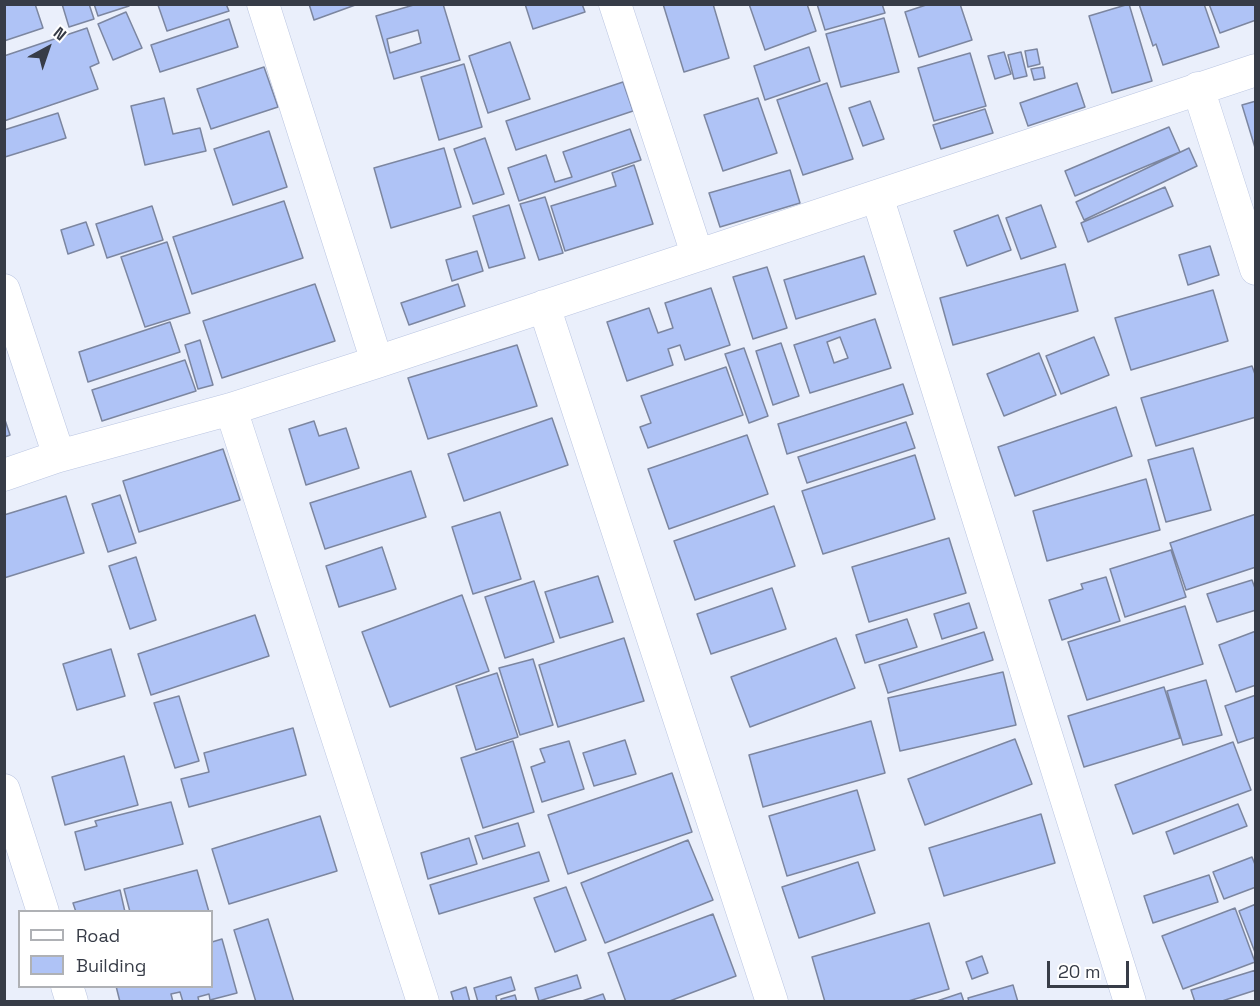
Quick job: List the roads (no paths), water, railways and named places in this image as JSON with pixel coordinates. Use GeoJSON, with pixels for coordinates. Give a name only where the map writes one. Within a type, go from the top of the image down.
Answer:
{"type":"FeatureCollection","features":[{"type":"Feature","properties":{"kind":"street"},"geometry":{"type":"LineString","coordinates":[[263,4],[377,362]]}},
{"type":"Feature","properties":{"kind":"street"},"geometry":{"type":"LineString","coordinates":[[615,4],[697,254]]}},
{"type":"Feature","properties":{"kind":"street"},"geometry":{"type":"LineString","coordinates":[[4,475],[59,456],[231,409],[377,362],[1256,70]]}},
{"type":"Feature","properties":{"kind":"street"},"geometry":{"type":"LineString","coordinates":[[1198,88],[1256,269]]}},
{"type":"Feature","properties":{"kind":"street"},"geometry":{"type":"LineString","coordinates":[[877,196],[1130,1002]]}},
{"type":"Feature","properties":{"kind":"street"},"geometry":{"type":"LineString","coordinates":[[4,290],[59,456]]}},
{"type":"Feature","properties":{"kind":"street"},"geometry":{"type":"LineString","coordinates":[[544,306],[772,1002]]}},
{"type":"Feature","properties":{"kind":"street"},"geometry":{"type":"LineString","coordinates":[[231,409],[423,1002]]}},
{"type":"Feature","properties":{"kind":"street"},"geometry":{"type":"LineString","coordinates":[[4,790],[42,910]]}}]}
